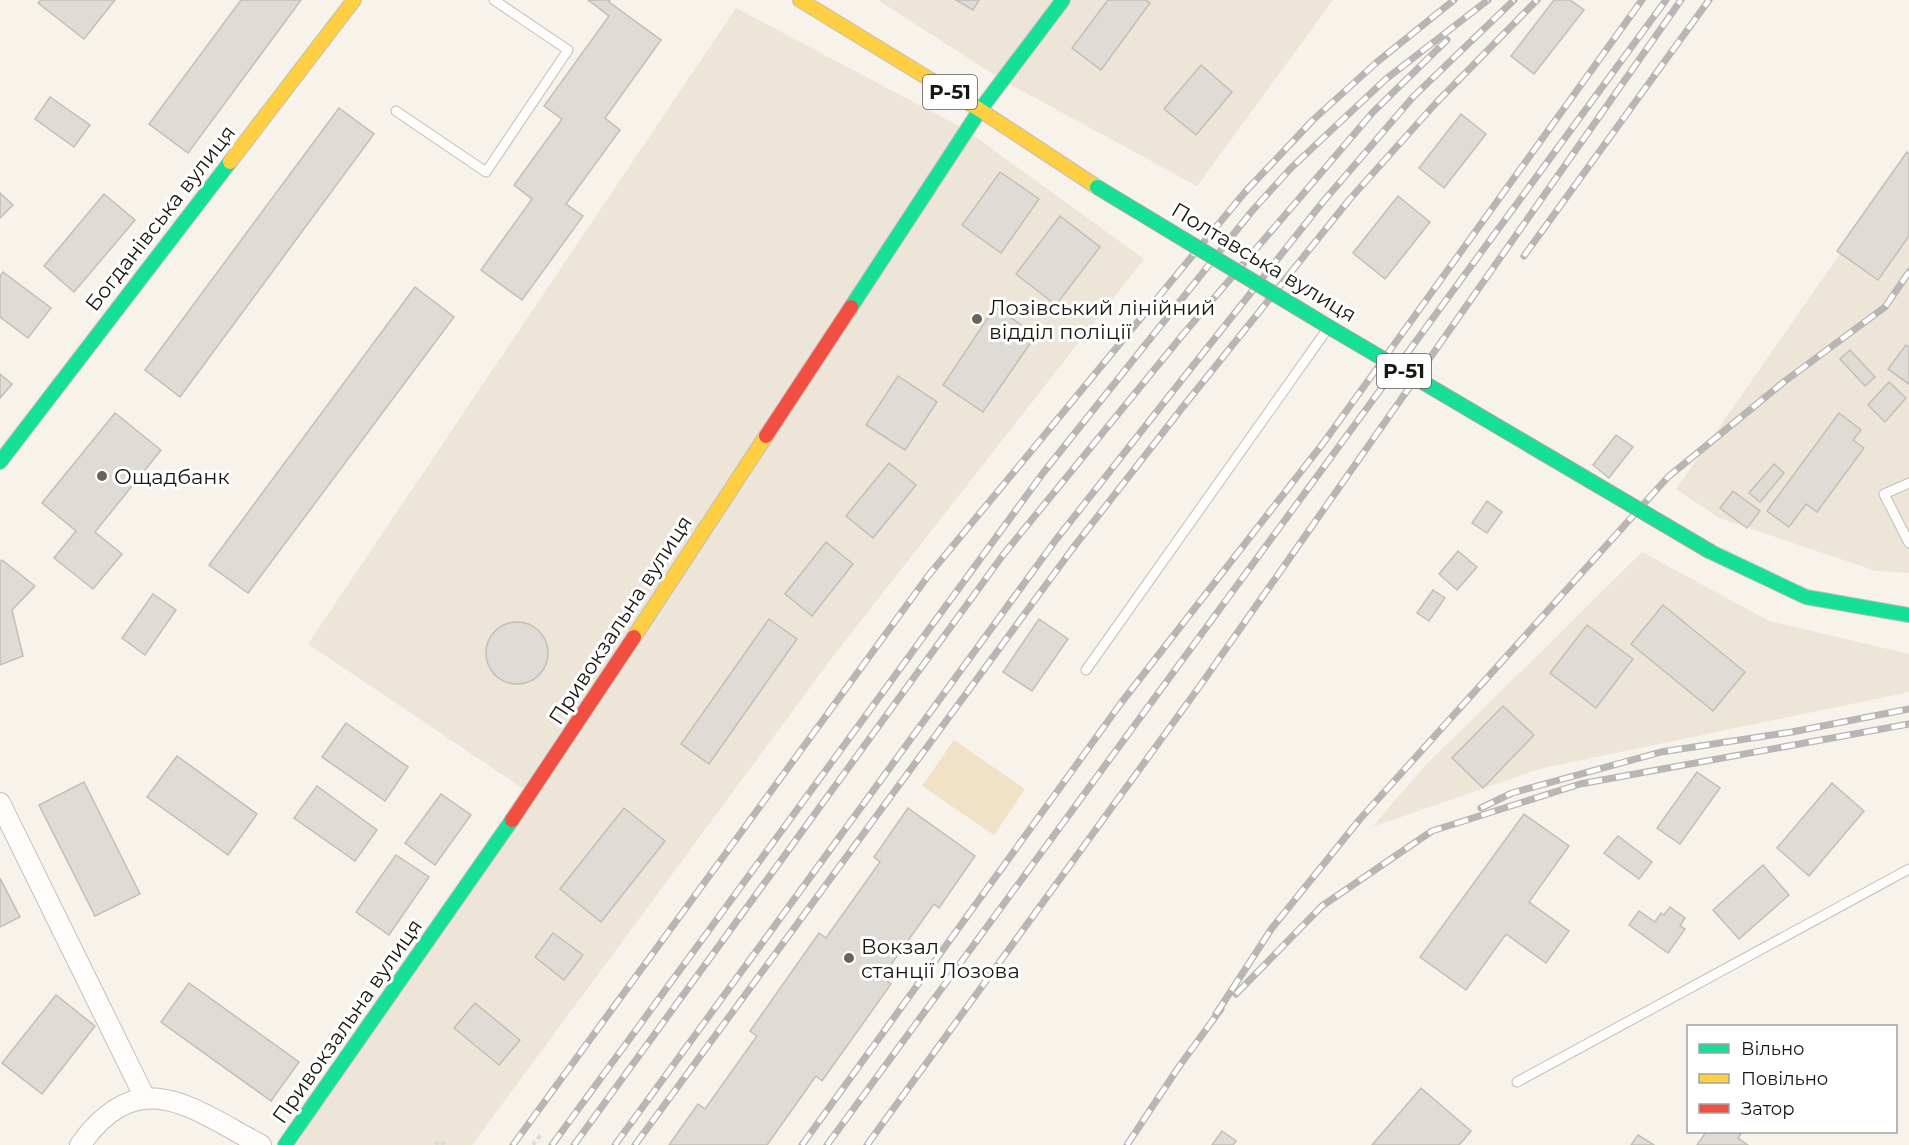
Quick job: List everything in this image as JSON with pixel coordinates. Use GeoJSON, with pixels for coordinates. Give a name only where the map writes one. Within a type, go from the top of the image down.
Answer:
{"type":"FeatureCollection","features":[{"type":"Feature","properties":{"kind":"street","name":"Богданівська вулиця"},"geometry":{"type":"LineString","coordinates":[[0,462],[354,0]]}},
{"type":"Feature","properties":{"kind":"street","name":"Полтавська вулиця"},"geometry":{"type":"LineString","coordinates":[[800,0],[980,110],[1097,187],[1711,552],[1806,597],[1909,615]]}},
{"type":"Feature","properties":{"kind":"street","name":"Привокзальна вулиця"},"geometry":{"type":"LineString","coordinates":[[285,1145],[531,794],[980,110],[1063,0]]}},
{"type":"Feature","properties":{"kind":"street"},"geometry":{"type":"LineString","coordinates":[[0,803],[145,1098]]}},
{"type":"Feature","properties":{"kind":"street"},"geometry":{"type":"LineString","coordinates":[[80,1145],[96,1124],[110,1111],[133,1100],[145,1098],[183,1103],[261,1145]]}},
{"type":"Feature","properties":{"kind":"lane"},"geometry":{"type":"LineString","coordinates":[[396,111],[486,172],[568,50],[494,0]]}},
{"type":"Feature","properties":{"kind":"lane"},"geometry":{"type":"LineString","coordinates":[[1086,670],[1329,327]]}},
{"type":"Feature","properties":{"kind":"lane"},"geometry":{"type":"LineString","coordinates":[[1909,483],[1884,494],[1909,543]]}},
{"type":"Feature","properties":{"kind":"lane"},"geometry":{"type":"LineString","coordinates":[[1517,1082],[1909,868]]}},
{"type":"Feature","properties":{"kind":"path"},"geometry":{"type":"LineString","coordinates":[[533,1145],[542,1133]]}},
{"type":"Feature","properties":{"kind":"path"},"geometry":{"type":"LineString","coordinates":[[438,1143],[445,1145]]}},
{"type":"Feature","properties":{"kind":"shaded area"},"geometry":{"type":"Polygon","coordinates":[[[878,0],[1333,0],[1197,186],[1002,80],[878,0]]]}},
{"type":"Feature","properties":{"kind":"shaded area"},"geometry":{"type":"Polygon","coordinates":[[[736,8],[966,130],[1144,259],[831,659],[472,1145],[285,1145],[531,794],[308,644],[736,8]]]}},
{"type":"Feature","properties":{"kind":"shaded area"},"geometry":{"type":"Polygon","coordinates":[[[1909,155],[1909,573],[1876,571],[1719,518],[1676,489],[1909,155]]]}},
{"type":"Feature","properties":{"kind":"shaded area"},"geometry":{"type":"Polygon","coordinates":[[[1642,552],[1769,621],[1909,654],[1909,692],[1539,769],[1372,827],[1423,768],[1642,552]]]}},
{"type":"Feature","properties":{"kind":"shaded area"},"geometry":{"type":"Polygon","coordinates":[[[954,740],[1025,789],[994,835],[922,786],[954,740]]]}},
{"type":"Feature","properties":{"kind":"building"},"geometry":{"type":"Polygon","coordinates":[[[41,0],[115,0],[84,39],[38,3],[41,0]]]}},
{"type":"Feature","properties":{"kind":"building"},"geometry":{"type":"Polygon","coordinates":[[[241,0],[301,0],[188,153],[149,124],[241,0]]]}},
{"type":"Feature","properties":{"kind":"building"},"geometry":{"type":"Polygon","coordinates":[[[588,0],[610,0],[609,2],[661,40],[605,118],[620,130],[566,204],[583,216],[522,300],[481,270],[532,199],[514,185],[562,119],[544,106],[609,16],[588,0]]]}},
{"type":"Feature","properties":{"kind":"building"},"geometry":{"type":"Polygon","coordinates":[[[956,0],[979,0],[973,10],[956,0]]]}},
{"type":"Feature","properties":{"kind":"building"},"geometry":{"type":"Polygon","coordinates":[[[1108,0],[1146,0],[1150,3],[1101,70],[1072,48],[1108,0]]]}},
{"type":"Feature","properties":{"kind":"building"},"geometry":{"type":"Polygon","coordinates":[[[1554,0],[1570,0],[1584,10],[1534,74],[1511,56],[1554,0]]]}},
{"type":"Feature","properties":{"kind":"building"},"geometry":{"type":"Polygon","coordinates":[[[1201,65],[1232,92],[1196,135],[1164,109],[1201,65]]]}},
{"type":"Feature","properties":{"kind":"building"},"geometry":{"type":"Polygon","coordinates":[[[50,97],[90,125],[74,147],[35,119],[50,97]]]}},
{"type":"Feature","properties":{"kind":"building"},"geometry":{"type":"Polygon","coordinates":[[[339,108],[374,134],[180,397],[145,370],[339,108]]]}},
{"type":"Feature","properties":{"kind":"building"},"geometry":{"type":"Polygon","coordinates":[[[1461,114],[1486,134],[1444,188],[1419,168],[1461,114]]]}},
{"type":"Feature","properties":{"kind":"building"},"geometry":{"type":"Polygon","coordinates":[[[1907,152],[1909,154],[1909,236],[1878,280],[1837,251],[1907,152]]]}},
{"type":"Feature","properties":{"kind":"building"},"geometry":{"type":"Polygon","coordinates":[[[1000,172],[1039,199],[1001,253],[962,225],[1000,172]]]}},
{"type":"Feature","properties":{"kind":"building"},"geometry":{"type":"Polygon","coordinates":[[[0,193],[13,205],[0,218],[0,193]]]}},
{"type":"Feature","properties":{"kind":"building"},"geometry":{"type":"Polygon","coordinates":[[[104,194],[135,220],[74,292],[44,266],[104,194]]]}},
{"type":"Feature","properties":{"kind":"building"},"geometry":{"type":"Polygon","coordinates":[[[1398,196],[1430,222],[1385,279],[1353,253],[1398,196]]]}},
{"type":"Feature","properties":{"kind":"building"},"geometry":{"type":"Polygon","coordinates":[[[1060,216],[1100,247],[1056,305],[1016,274],[1060,216]]]}},
{"type":"Feature","properties":{"kind":"building"},"geometry":{"type":"Polygon","coordinates":[[[3,272],[51,308],[28,338],[0,317],[0,276],[3,272]]]}},
{"type":"Feature","properties":{"kind":"building"},"geometry":{"type":"Polygon","coordinates":[[[415,287],[454,317],[248,593],[209,565],[415,287]]]}},
{"type":"Feature","properties":{"kind":"building"},"geometry":{"type":"Polygon","coordinates":[[[995,307],[1036,335],[983,412],[943,385],[995,307]]]}},
{"type":"Feature","properties":{"kind":"building"},"geometry":{"type":"Polygon","coordinates":[[[1906,345],[1909,347],[1909,384],[1888,369],[1906,345]]]}},
{"type":"Feature","properties":{"kind":"building"},"geometry":{"type":"Polygon","coordinates":[[[1850,350],[1875,377],[1865,386],[1840,359],[1850,350]]]}},
{"type":"Feature","properties":{"kind":"building"},"geometry":{"type":"Polygon","coordinates":[[[0,374],[12,384],[0,398],[0,374]]]}},
{"type":"Feature","properties":{"kind":"building"},"geometry":{"type":"Polygon","coordinates":[[[898,376],[937,402],[905,450],[866,425],[898,376]]]}},
{"type":"Feature","properties":{"kind":"building"},"geometry":{"type":"Polygon","coordinates":[[[1889,382],[1906,398],[1885,422],[1868,405],[1889,382]]]}},
{"type":"Feature","properties":{"kind":"building","name":"Ощадбанк"},"geometry":{"type":"Polygon","coordinates":[[[115,413],[161,450],[95,532],[122,554],[93,589],[54,558],[76,531],[42,503],[115,413]]]}},
{"type":"Feature","properties":{"kind":"building"},"geometry":{"type":"Polygon","coordinates":[[[1839,413],[1861,430],[1853,440],[1864,448],[1817,512],[1806,504],[1789,527],[1767,511],[1839,413]]]}},
{"type":"Feature","properties":{"kind":"building"},"geometry":{"type":"Polygon","coordinates":[[[1616,435],[1633,447],[1609,478],[1593,465],[1616,435]]]}},
{"type":"Feature","properties":{"kind":"building"},"geometry":{"type":"Polygon","coordinates":[[[889,463],[916,485],[873,538],[846,516],[889,463]]]}},
{"type":"Feature","properties":{"kind":"building"},"geometry":{"type":"Polygon","coordinates":[[[1774,464],[1784,473],[1760,502],[1749,493],[1774,464]]]}},
{"type":"Feature","properties":{"kind":"building"},"geometry":{"type":"Polygon","coordinates":[[[1733,491],[1760,511],[1747,528],[1720,508],[1733,491]]]}},
{"type":"Feature","properties":{"kind":"building"},"geometry":{"type":"Polygon","coordinates":[[[1487,501],[1502,512],[1487,533],[1472,523],[1487,501]]]}},
{"type":"Feature","properties":{"kind":"building"},"geometry":{"type":"Polygon","coordinates":[[[826,542],[853,564],[812,616],[785,594],[826,542]]]}},
{"type":"Feature","properties":{"kind":"building"},"geometry":{"type":"Polygon","coordinates":[[[1458,551],[1477,567],[1457,590],[1439,574],[1458,551]]]}},
{"type":"Feature","properties":{"kind":"building"},"geometry":{"type":"Polygon","coordinates":[[[2,560],[35,586],[12,610],[23,656],[0,665],[0,562],[2,560]]]}},
{"type":"Feature","properties":{"kind":"building"},"geometry":{"type":"Polygon","coordinates":[[[1433,590],[1445,598],[1429,621],[1417,613],[1433,590]]]}},
{"type":"Feature","properties":{"kind":"building"},"geometry":{"type":"Polygon","coordinates":[[[153,594],[176,610],[145,655],[122,638],[153,594]]]}},
{"type":"Feature","properties":{"kind":"building"},"geometry":{"type":"Polygon","coordinates":[[[1663,605],[1745,672],[1713,711],[1631,644],[1663,605]]]}},
{"type":"Feature","properties":{"kind":"building"},"geometry":{"type":"Polygon","coordinates":[[[769,619],[797,639],[709,764],[681,744],[769,619]]]}},
{"type":"Feature","properties":{"kind":"building"},"geometry":{"type":"Polygon","coordinates":[[[1039,619],[1068,639],[1032,691],[1003,672],[1039,619]]]}},
{"type":"Feature","properties":{"kind":"building"},"geometry":{"type":"Polygon","coordinates":[[[517,622],[529,624],[539,631],[546,641],[548,653],[546,665],[539,675],[529,682],[517,684],[505,682],[495,675],[488,665],[486,653],[488,641],[495,631],[505,624],[517,622]]]}},
{"type":"Feature","properties":{"kind":"building"},"geometry":{"type":"Polygon","coordinates":[[[1587,625],[1633,659],[1596,708],[1550,673],[1587,625]]]}},
{"type":"Feature","properties":{"kind":"building"},"geometry":{"type":"Polygon","coordinates":[[[1503,706],[1534,735],[1483,788],[1452,758],[1503,706]]]}},
{"type":"Feature","properties":{"kind":"building"},"geometry":{"type":"Polygon","coordinates":[[[346,723],[408,767],[385,801],[322,757],[346,723]]]}},
{"type":"Feature","properties":{"kind":"building"},"geometry":{"type":"Polygon","coordinates":[[[177,756],[257,814],[228,855],[147,797],[177,756]]]}},
{"type":"Feature","properties":{"kind":"building"},"geometry":{"type":"Polygon","coordinates":[[[1697,772],[1720,788],[1680,844],[1657,828],[1697,772]]]}},
{"type":"Feature","properties":{"kind":"building"},"geometry":{"type":"Polygon","coordinates":[[[84,782],[140,894],[95,916],[39,805],[84,782]]]}},
{"type":"Feature","properties":{"kind":"building"},"geometry":{"type":"Polygon","coordinates":[[[1832,783],[1864,811],[1809,876],[1777,848],[1832,783]]]}},
{"type":"Feature","properties":{"kind":"building"},"geometry":{"type":"Polygon","coordinates":[[[317,786],[377,830],[355,861],[294,818],[317,786]]]}},
{"type":"Feature","properties":{"kind":"building"},"geometry":{"type":"Polygon","coordinates":[[[441,794],[471,815],[435,865],[405,843],[441,794]]]}},
{"type":"Feature","properties":{"kind":"building"},"geometry":{"type":"Polygon","coordinates":[[[624,808],[665,841],[601,922],[560,889],[624,808]]]}},
{"type":"Feature","properties":{"kind":"building","name":"Вокзал станції Лозова"},"geometry":{"type":"Polygon","coordinates":[[[908,808],[975,856],[939,908],[934,904],[882,977],[891,984],[822,1081],[816,1076],[767,1145],[669,1145],[698,1104],[705,1109],[757,1036],[750,1031],[819,933],[826,938],[880,862],[874,857],[908,808]]]}},
{"type":"Feature","properties":{"kind":"building"},"geometry":{"type":"Polygon","coordinates":[[[1524,814],[1569,846],[1529,902],[1569,931],[1546,963],[1506,934],[1466,990],[1420,957],[1524,814]]]}},
{"type":"Feature","properties":{"kind":"building"},"geometry":{"type":"Polygon","coordinates":[[[1618,836],[1652,862],[1639,879],[1604,853],[1618,836]]]}},
{"type":"Feature","properties":{"kind":"building"},"geometry":{"type":"Polygon","coordinates":[[[396,855],[429,877],[389,935],[356,912],[396,855]]]}},
{"type":"Feature","properties":{"kind":"building"},"geometry":{"type":"Polygon","coordinates":[[[1763,865],[1789,895],[1739,939],[1713,910],[1763,865]]]}},
{"type":"Feature","properties":{"kind":"building"},"geometry":{"type":"Polygon","coordinates":[[[0,878],[20,917],[0,927],[0,878]]]}},
{"type":"Feature","properties":{"kind":"building"},"geometry":{"type":"Polygon","coordinates":[[[1670,907],[1685,918],[1680,926],[1685,929],[1668,953],[1629,925],[1639,911],[1655,922],[1661,913],[1664,915],[1670,907]]]}},
{"type":"Feature","properties":{"kind":"building"},"geometry":{"type":"Polygon","coordinates":[[[553,933],[583,955],[564,980],[535,957],[553,933]]]}},
{"type":"Feature","properties":{"kind":"building"},"geometry":{"type":"Polygon","coordinates":[[[189,983],[299,1062],[271,1101],[161,1022],[189,983]]]}},
{"type":"Feature","properties":{"kind":"building"},"geometry":{"type":"Polygon","coordinates":[[[56,995],[95,1026],[42,1094],[2,1063],[56,995]]]}},
{"type":"Feature","properties":{"kind":"building"},"geometry":{"type":"Polygon","coordinates":[[[475,1003],[520,1040],[499,1065],[454,1028],[475,1003]]]}},
{"type":"Feature","properties":{"kind":"building"},"geometry":{"type":"Polygon","coordinates":[[[1421,1088],[1471,1131],[1459,1145],[1372,1145],[1421,1088]]]}},
{"type":"Feature","properties":{"kind":"building"},"geometry":{"type":"Polygon","coordinates":[[[1222,1131],[1236,1141],[1233,1145],[1212,1145],[1222,1131]]]}},
{"type":"Feature","properties":{"kind":"building"},"geometry":{"type":"Polygon","coordinates":[[[1705,1133],[1741,1133],[1738,1138],[1748,1145],[1697,1145],[1705,1133]]]}},
{"type":"Feature","properties":{"kind":"building"},"geometry":{"type":"Polygon","coordinates":[[[1638,1135],[1654,1145],[1631,1145],[1638,1135]]]}},
{"type":"Feature","properties":{"kind":"railway"},"geometry":{"type":"LineString","coordinates":[[513,1145],[928,576],[1245,192],[1313,120],[1377,62],[1454,0]]}},
{"type":"Feature","properties":{"kind":"railway"},"geometry":{"type":"LineString","coordinates":[[552,1145],[1043,473],[1252,211],[1291,168],[1386,79],[1488,0]]}},
{"type":"Feature","properties":{"kind":"railway"},"geometry":{"type":"LineString","coordinates":[[615,1145],[1055,541],[1322,203],[1413,97],[1514,0]]}},
{"type":"Feature","properties":{"kind":"railway"},"geometry":{"type":"LineString","coordinates":[[635,1145],[1073,548],[1182,408],[1349,200],[1436,103],[1537,0]]}},
{"type":"Feature","properties":{"kind":"railway"},"geometry":{"type":"LineString","coordinates":[[802,1145],[1121,703],[1324,442],[1642,0]]}},
{"type":"Feature","properties":{"kind":"railway"},"geometry":{"type":"LineString","coordinates":[[827,1145],[1666,0]]}},
{"type":"Feature","properties":{"kind":"railway"},"geometry":{"type":"LineString","coordinates":[[867,1145],[1202,683],[1681,0]]}},
{"type":"Feature","properties":{"kind":"railway"},"geometry":{"type":"LineString","coordinates":[[1524,256],[1709,0]]}},
{"type":"Feature","properties":{"kind":"railway"},"geometry":{"type":"LineString","coordinates":[[574,1145],[1003,555],[1185,332],[1373,112],[1447,40]]}},
{"type":"Feature","properties":{"kind":"railway"},"geometry":{"type":"LineString","coordinates":[[1216,1014],[1272,928],[1360,819],[1668,477],[1785,381],[1885,307],[1909,272]]}},
{"type":"Feature","properties":{"kind":"railway"},"geometry":{"type":"LineString","coordinates":[[1481,808],[1512,793],[1661,752],[1792,732],[1909,709]]}},
{"type":"Feature","properties":{"kind":"railway"},"geometry":{"type":"LineString","coordinates":[[1236,994],[1322,906],[1432,831],[1580,784],[1909,724]]}},
{"type":"Feature","properties":{"kind":"railway"},"geometry":{"type":"LineString","coordinates":[[1127,1145],[1178,1068],[1221,1009]]}},
{"type":"Feature","properties":{"kind":"traffic: fast"},"geometry":{"type":"LineString","coordinates":[[851,307],[980,110],[1063,0]]}},
{"type":"Feature","properties":{"kind":"traffic: fast"},"geometry":{"type":"LineString","coordinates":[[0,462],[230,162]]}},
{"type":"Feature","properties":{"kind":"traffic: fast"},"geometry":{"type":"LineString","coordinates":[[1097,187],[1711,552]]}},
{"type":"Feature","properties":{"kind":"traffic: fast"},"geometry":{"type":"LineString","coordinates":[[1711,552],[1806,597],[1909,615]]}},
{"type":"Feature","properties":{"kind":"traffic: fast"},"geometry":{"type":"LineString","coordinates":[[285,1145],[512,820]]}},
{"type":"Feature","properties":{"kind":"traffic: slow"},"geometry":{"type":"LineString","coordinates":[[230,162],[354,0]]}},
{"type":"Feature","properties":{"kind":"traffic: slow"},"geometry":{"type":"LineString","coordinates":[[800,0],[980,110],[1097,187]]}},
{"type":"Feature","properties":{"kind":"traffic: slow"},"geometry":{"type":"LineString","coordinates":[[634,637],[766,436]]}},
{"type":"Feature","properties":{"kind":"traffic: jam"},"geometry":{"type":"LineString","coordinates":[[766,436],[851,307]]}},
{"type":"Feature","properties":{"kind":"traffic: jam"},"geometry":{"type":"LineString","coordinates":[[512,820],[634,637]]}},
{"type":"Feature","properties":{"kind":"place","name":"Лозівський лінійний відділ поліції"},"geometry":{"type":"Point","coordinates":[977,319]}},
{"type":"Feature","properties":{"kind":"place","name":"Ощадбанк"},"geometry":{"type":"Point","coordinates":[102,476]}},
{"type":"Feature","properties":{"kind":"place","name":"Вокзал станції Лозова"},"geometry":{"type":"Point","coordinates":[849,958]}}]}
